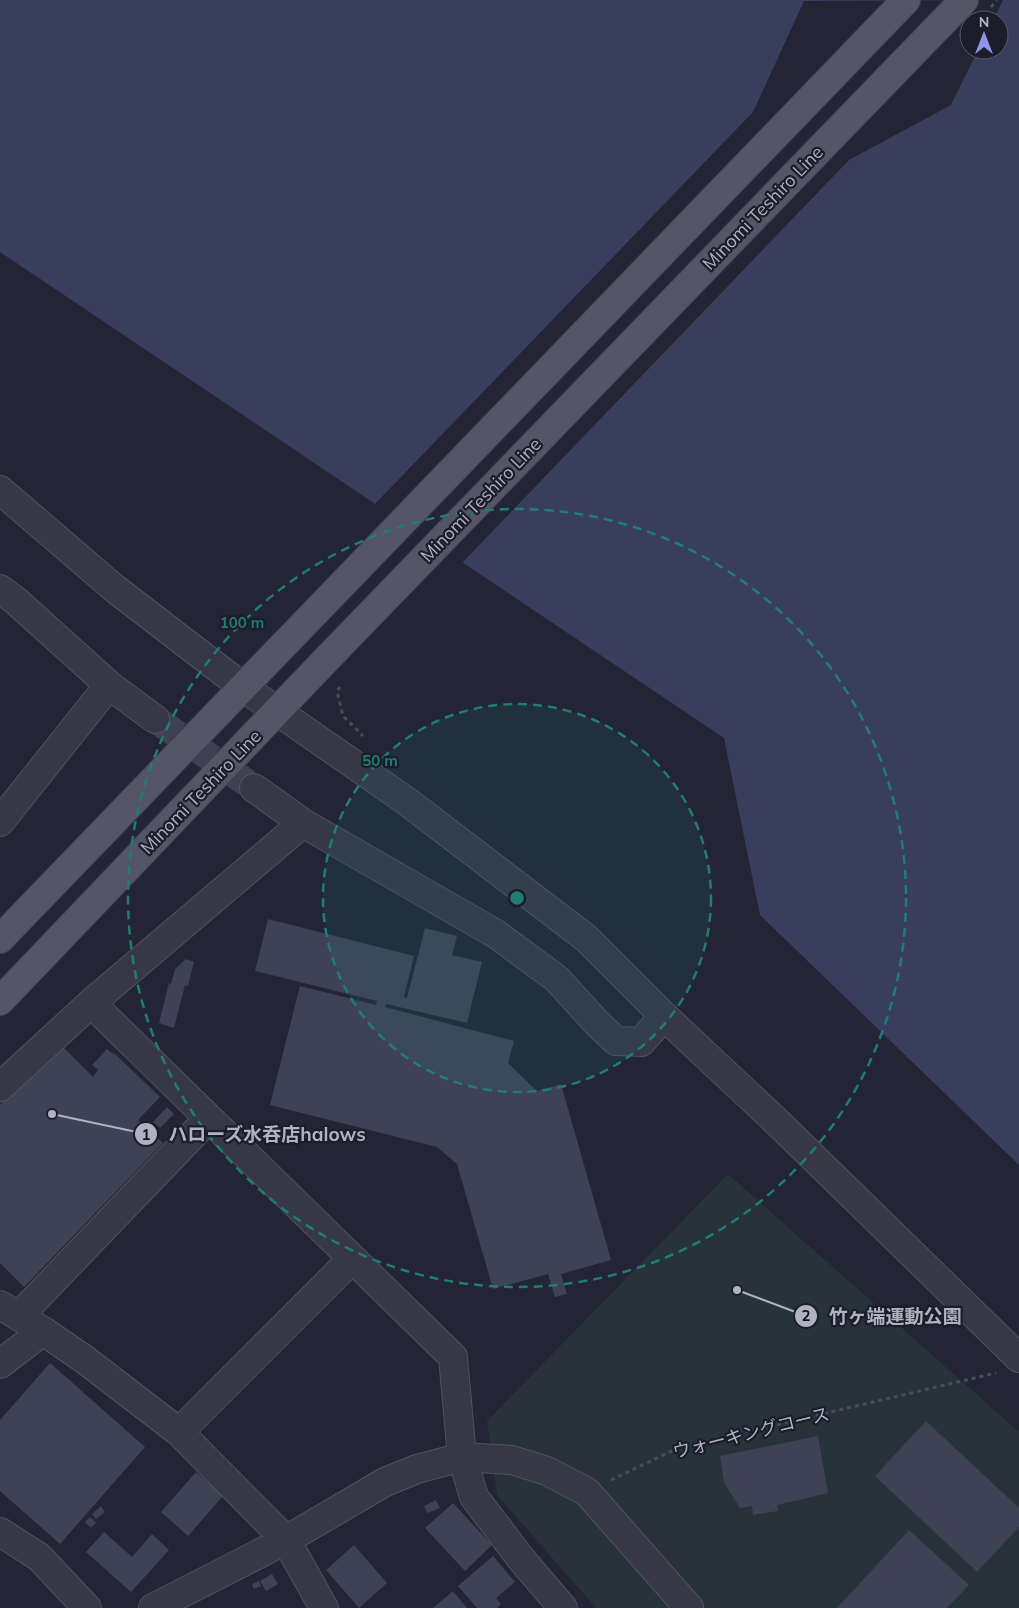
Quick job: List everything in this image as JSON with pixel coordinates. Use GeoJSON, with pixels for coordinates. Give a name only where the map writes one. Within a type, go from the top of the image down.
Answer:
{"type":"FeatureCollection","features":[{"type":"Feature","properties":{"kind":"main road"},"geometry":{"type":"LineString","coordinates":[[0,939],[906,0]]}},
{"type":"Feature","properties":{"kind":"main road","name":"Minomi Teshiro Line"},"geometry":{"type":"LineString","coordinates":[[0,1001],[321,665],[964,0]]}},
{"type":"Feature","properties":{"kind":"street"},"geometry":{"type":"LineString","coordinates":[[0,490],[114,588],[244,688],[405,800],[586,938],[664,1016],[777,1122],[1010,1365]]}},
{"type":"Feature","properties":{"kind":"street"},"geometry":{"type":"LineString","coordinates":[[0,589],[16,601],[109,685],[155,719]]}},
{"type":"Feature","properties":{"kind":"street"},"geometry":{"type":"LineString","coordinates":[[0,822],[109,685]]}},
{"type":"Feature","properties":{"kind":"street"},"geometry":{"type":"LineString","coordinates":[[254,788],[303,823],[496,934],[557,979],[616,1040],[641,1042],[664,1016]]}},
{"type":"Feature","properties":{"kind":"street"},"geometry":{"type":"LineString","coordinates":[[0,1087],[92,1004],[303,823]]}},
{"type":"Feature","properties":{"kind":"street"},"geometry":{"type":"LineString","coordinates":[[92,1004],[453,1357],[462,1457],[474,1497],[522,1560],[564,1608]]}},
{"type":"Feature","properties":{"kind":"street"},"geometry":{"type":"LineString","coordinates":[[208,1119],[9,1311],[43,1331],[179,1432],[286,1540],[324,1608]]}},
{"type":"Feature","properties":{"kind":"street"},"geometry":{"type":"LineString","coordinates":[[179,1432],[352,1259]]}},
{"type":"Feature","properties":{"kind":"street"},"geometry":{"type":"LineString","coordinates":[[0,1364],[43,1331]]}},
{"type":"Feature","properties":{"kind":"street"},"geometry":{"type":"LineString","coordinates":[[153,1608],[286,1540],[385,1482],[417,1469],[462,1457],[512,1460],[547,1471],[587,1492],[689,1608]]}},
{"type":"Feature","properties":{"kind":"street"},"geometry":{"type":"LineString","coordinates":[[0,1532],[39,1557],[87,1608]]}},
{"type":"Feature","properties":{"kind":"path","name":"ウォーキングコース"},"geometry":{"type":"LineString","coordinates":[[587,1492],[678,1448],[1010,1365]]}},
{"type":"Feature","properties":{"kind":"shaded area"},"geometry":{"type":"Polygon","coordinates":[[[728,1174],[1019,1432],[1019,1608],[596,1608],[497,1495],[487,1421],[728,1174]]]}},
{"type":"Feature","properties":{"kind":"water"},"geometry":{"type":"Polygon","coordinates":[[[0,0],[1019,0],[1019,1165],[760,915],[724,738],[0,252],[0,0]]]}},
{"type":"Feature","properties":{"kind":"pier"},"geometry":{"type":"Polygon","coordinates":[[[1003,0],[998,10],[959,10],[959,60],[973,60],[951,105],[849,160],[461,564],[373,506],[753,112],[804,1],[1003,0]]]}},
{"type":"Feature","properties":{"kind":"building"},"geometry":{"type":"Polygon","coordinates":[[[268,919],[414,956],[404,997],[407,998],[425,928],[457,936],[452,955],[482,962],[467,1023],[386,1004],[385,1007],[514,1041],[508,1063],[537,1091],[561,1084],[611,1260],[561,1274],[567,1294],[555,1297],[548,1274],[493,1289],[457,1164],[437,1147],[270,1105],[300,986],[376,1005],[377,1001],[255,971],[268,919]]]}},
{"type":"Feature","properties":{"kind":"building"},"geometry":{"type":"Polygon","coordinates":[[[186,959],[194,962],[188,986],[185,985],[174,1028],[159,1023],[169,983],[171,984],[175,969],[186,959]]]}},
{"type":"Feature","properties":{"kind":"building"},"geometry":{"type":"Polygon","coordinates":[[[64,1048],[93,1077],[98,1070],[92,1065],[107,1049],[114,1053],[160,1097],[138,1120],[163,1143],[24,1287],[0,1263],[0,1104],[64,1048]]]}},
{"type":"Feature","properties":{"kind":"building"},"geometry":{"type":"Polygon","coordinates":[[[167,1107],[174,1114],[160,1128],[153,1122],[167,1107]]]}},
{"type":"Feature","properties":{"kind":"building"},"geometry":{"type":"Polygon","coordinates":[[[50,1363],[145,1447],[60,1544],[0,1491],[0,1420],[50,1363]]]}},
{"type":"Feature","properties":{"kind":"building"},"geometry":{"type":"Polygon","coordinates":[[[926,1421],[1019,1508],[1019,1527],[977,1572],[875,1476],[926,1421]]]}},
{"type":"Feature","properties":{"kind":"building"},"geometry":{"type":"Polygon","coordinates":[[[818,1436],[828,1493],[777,1505],[778,1511],[753,1515],[752,1506],[740,1508],[724,1483],[720,1456],[818,1436]]]}},
{"type":"Feature","properties":{"kind":"building"},"geometry":{"type":"Polygon","coordinates":[[[196,1472],[223,1496],[188,1536],[161,1512],[196,1472]]]}},
{"type":"Feature","properties":{"kind":"building"},"geometry":{"type":"Polygon","coordinates":[[[436,1500],[440,1508],[427,1513],[424,1506],[436,1500]]]}},
{"type":"Feature","properties":{"kind":"building"},"geometry":{"type":"Polygon","coordinates":[[[453,1503],[492,1545],[465,1571],[425,1528],[453,1503]]]}},
{"type":"Feature","properties":{"kind":"building"},"geometry":{"type":"Polygon","coordinates":[[[101,1506],[105,1512],[96,1519],[92,1514],[101,1506]]]}},
{"type":"Feature","properties":{"kind":"building"},"geometry":{"type":"Polygon","coordinates":[[[90,1517],[96,1523],[91,1528],[85,1522],[90,1517]]]}},
{"type":"Feature","properties":{"kind":"building"},"geometry":{"type":"Polygon","coordinates":[[[909,1530],[969,1585],[947,1608],[837,1608],[909,1530]]]}},
{"type":"Feature","properties":{"kind":"building"},"geometry":{"type":"Polygon","coordinates":[[[104,1532],[132,1557],[152,1534],[169,1550],[131,1592],[86,1552],[104,1532]]]}},
{"type":"Feature","properties":{"kind":"building"},"geometry":{"type":"Polygon","coordinates":[[[354,1545],[387,1583],[359,1608],[326,1570],[354,1545]]]}},
{"type":"Feature","properties":{"kind":"building"},"geometry":{"type":"Polygon","coordinates":[[[493,1556],[515,1582],[496,1598],[501,1604],[497,1608],[477,1608],[458,1586],[493,1556]]]}},
{"type":"Feature","properties":{"kind":"building"},"geometry":{"type":"Polygon","coordinates":[[[272,1574],[278,1584],[266,1591],[260,1581],[272,1574]]]}},
{"type":"Feature","properties":{"kind":"building"},"geometry":{"type":"Polygon","coordinates":[[[259,1581],[261,1586],[254,1589],[252,1584],[259,1581]]]}},
{"type":"Feature","properties":{"kind":"building"},"geometry":{"type":"Polygon","coordinates":[[[453,1591],[467,1608],[433,1608],[453,1591]]]}},
{"type":"Feature","properties":{"kind":"tunnel"},"geometry":{"type":"LineString","coordinates":[[155,719],[254,788]]}},
{"type":"Feature","properties":{"kind":"place","name":"ハローズ水呑店halows"},"geometry":{"type":"Point","coordinates":[52,1114]}},
{"type":"Feature","properties":{"kind":"place","name":"竹ヶ端運動公園"},"geometry":{"type":"Point","coordinates":[737,1290]}}]}
